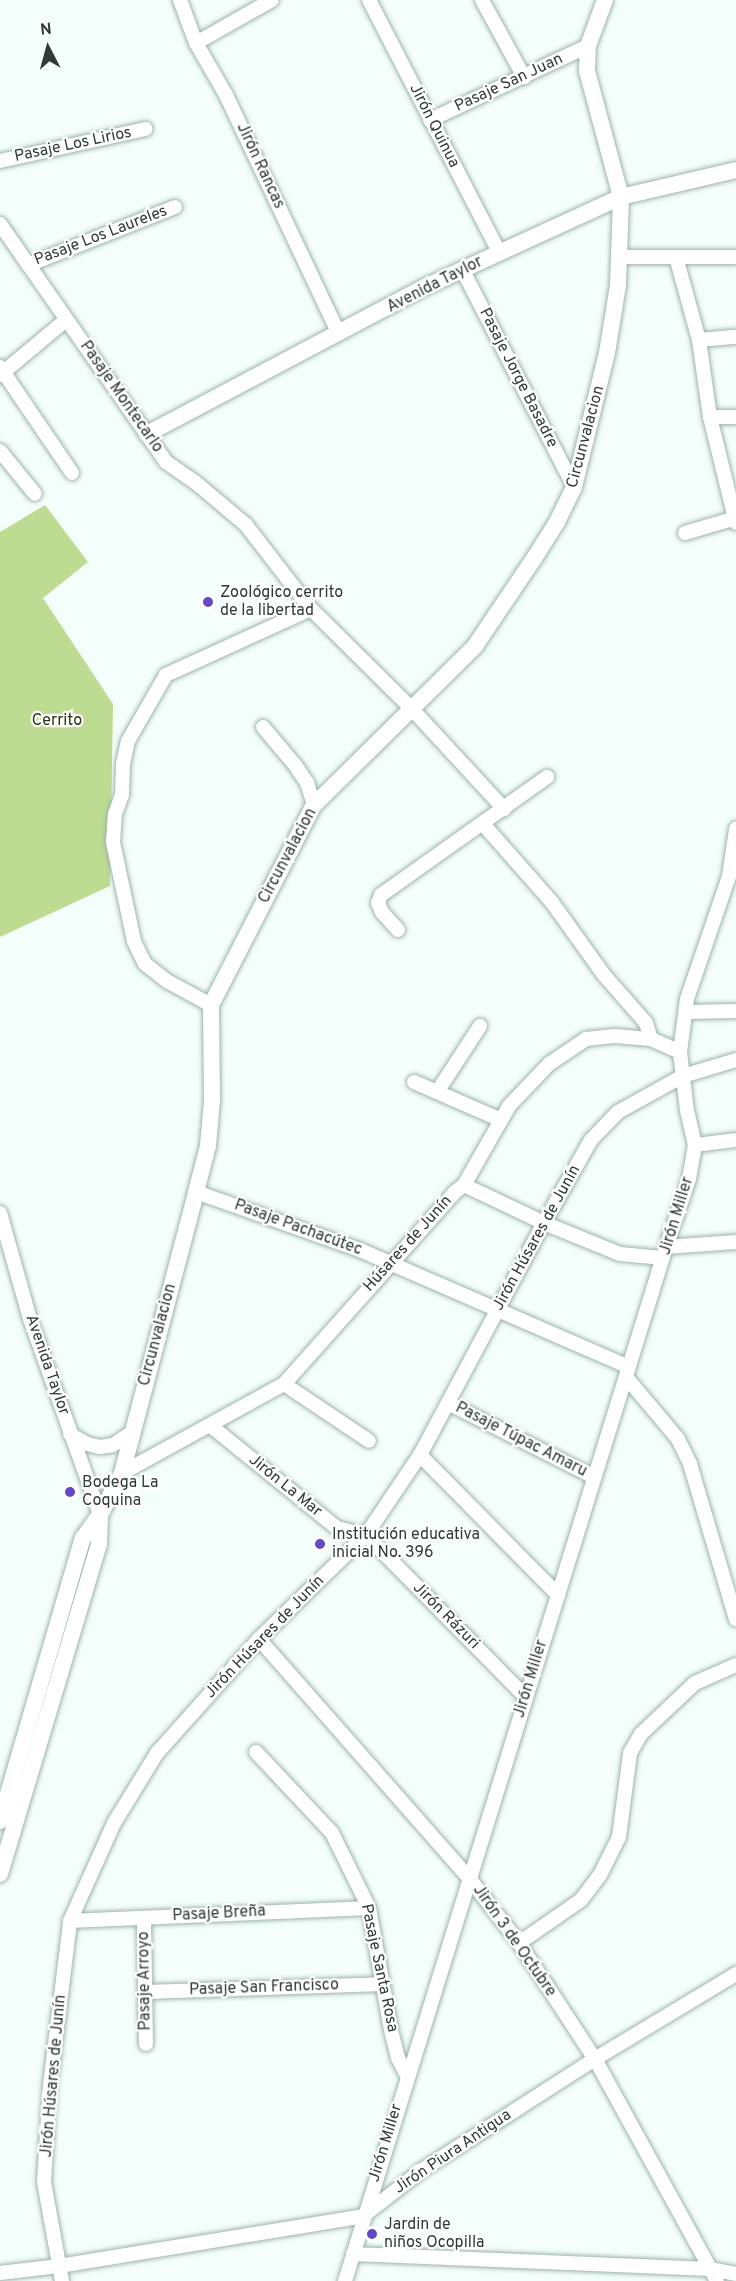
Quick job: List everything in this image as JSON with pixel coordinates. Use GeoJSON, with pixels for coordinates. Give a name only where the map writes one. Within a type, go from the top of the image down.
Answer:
{"type":"FeatureCollection","features":[{"type":"Feature","properties":{"kind":"street","name":"Jirón Rancas"},"geometry":{"type":"LineString","coordinates":[[180,0],[185,19],[196,43],[226,95],[339,334]]}},
{"type":"Feature","properties":{"kind":"street"},"geometry":{"type":"LineString","coordinates":[[196,43],[272,0]]}},
{"type":"Feature","properties":{"kind":"street","name":"Jirón Quinua"},"geometry":{"type":"LineString","coordinates":[[369,0],[499,252]]}},
{"type":"Feature","properties":{"kind":"street"},"geometry":{"type":"LineString","coordinates":[[482,0],[524,76]]}},
{"type":"Feature","properties":{"kind":"street"},"geometry":{"type":"LineString","coordinates":[[588,46],[605,0]]}},
{"type":"Feature","properties":{"kind":"street","name":"Pasaje San Juan"},"geometry":{"type":"LineString","coordinates":[[430,120],[588,46]]}},
{"type":"Feature","properties":{"kind":"street","name":"Circunvalacion"},"geometry":{"type":"LineString","coordinates":[[0,1821],[83,1538],[100,1515],[122,1473],[208,1146],[212,1100],[211,1005],[314,805],[410,707],[475,646],[552,531],[574,487],[607,353],[618,285],[621,197],[587,71],[588,46]]}},
{"type":"Feature","properties":{"kind":"street","name":"Pasaje Los Lirios"},"geometry":{"type":"LineString","coordinates":[[0,161],[146,129]]}},
{"type":"Feature","properties":{"kind":"street","name":"Avenida Taylor"},"geometry":{"type":"LineString","coordinates":[[147,434],[462,269],[621,197],[736,170]]}},
{"type":"Feature","properties":{"kind":"street","name":"Pasaje Los Laureles"},"geometry":{"type":"LineString","coordinates":[[28,265],[175,207]]}},
{"type":"Feature","properties":{"kind":"street","name":"Pasaje Montecarlo"},"geometry":{"type":"LineString","coordinates":[[0,224],[166,462],[195,482],[246,525],[311,609],[410,707],[504,809]]}},
{"type":"Feature","properties":{"kind":"street"},"geometry":{"type":"LineString","coordinates":[[619,257],[736,257]]}},
{"type":"Feature","properties":{"kind":"street"},"geometry":{"type":"LineString","coordinates":[[676,257],[699,340],[710,417],[735,519],[685,533]]}},
{"type":"Feature","properties":{"kind":"street","name":"Pasaje Jorge Basadre"},"geometry":{"type":"LineString","coordinates":[[462,269],[574,487]]}},
{"type":"Feature","properties":{"kind":"street"},"geometry":{"type":"LineString","coordinates":[[66,320],[1,371],[72,473]]}},
{"type":"Feature","properties":{"kind":"street"},"geometry":{"type":"LineString","coordinates":[[699,340],[736,338]]}},
{"type":"Feature","properties":{"kind":"street"},"geometry":{"type":"LineString","coordinates":[[710,417],[736,417]]}},
{"type":"Feature","properties":{"kind":"street"},"geometry":{"type":"LineString","coordinates":[[2,454],[35,494]]}},
{"type":"Feature","properties":{"kind":"street"},"geometry":{"type":"LineString","coordinates":[[211,1005],[167,981],[145,964],[134,941],[113,842],[115,814],[122,795],[123,764],[128,741],[166,675],[311,609]]}},
{"type":"Feature","properties":{"kind":"street"},"geometry":{"type":"LineString","coordinates":[[263,727],[307,783],[314,805]]}},
{"type":"Feature","properties":{"kind":"street"},"geometry":{"type":"LineString","coordinates":[[398,930],[382,912],[378,903],[381,895],[547,777]]}},
{"type":"Feature","properties":{"kind":"street"},"geometry":{"type":"LineString","coordinates":[[483,824],[551,901],[604,975],[646,1023],[651,1039]]}},
{"type":"Feature","properties":{"kind":"street"},"geometry":{"type":"LineString","coordinates":[[683,1076],[680,1052],[687,999],[729,876],[736,829]]}},
{"type":"Feature","properties":{"kind":"street"},"geometry":{"type":"LineString","coordinates":[[686,1012],[736,1011]]}},
{"type":"Feature","properties":{"kind":"street"},"geometry":{"type":"LineString","coordinates":[[437,1092],[480,1026]]}},
{"type":"Feature","properties":{"kind":"street","name":"Húsares de Junín"},"geometry":{"type":"LineString","coordinates":[[122,1473],[284,1383],[455,1192],[464,1185],[509,1106],[549,1064],[586,1039],[615,1036],[651,1039],[680,1052]]}},
{"type":"Feature","properties":{"kind":"street","name":"Jirón Húsares de Junín"},"geometry":{"type":"LineString","coordinates":[[62,2281],[44,2182],[50,2085],[70,1921],[114,1822],[157,1753],[259,1639],[366,1535],[420,1455],[496,1311],[591,1140],[618,1112],[683,1076],[736,1060]]}},
{"type":"Feature","properties":{"kind":"street","name":"Jirón Miller"},"geometry":{"type":"LineString","coordinates":[[345,2281],[363,2216],[664,1252],[689,1179],[695,1145],[683,1076]]}},
{"type":"Feature","properties":{"kind":"street"},"geometry":{"type":"LineString","coordinates":[[414,1082],[501,1120]]}},
{"type":"Feature","properties":{"kind":"street"},"geometry":{"type":"LineString","coordinates":[[695,1145],[736,1140]]}},
{"type":"Feature","properties":{"kind":"street"},"geometry":{"type":"LineString","coordinates":[[464,1185],[544,1223],[620,1254],[664,1252],[736,1242]]}},
{"type":"Feature","properties":{"kind":"street","name":"Pasaje Pachacútec"},"geometry":{"type":"LineString","coordinates":[[196,1192],[392,1263],[628,1372]]}},
{"type":"Feature","properties":{"kind":"street","name":"Avenida Taylor"},"geometry":{"type":"LineString","coordinates":[[0,1213],[30,1319],[100,1515]]}},
{"type":"Feature","properties":{"kind":"street"},"geometry":{"type":"LineString","coordinates":[[628,1372],[678,1439],[690,1464],[736,1619]]}},
{"type":"Feature","properties":{"kind":"street"},"geometry":{"type":"LineString","coordinates":[[284,1383],[369,1441]]}},
{"type":"Feature","properties":{"kind":"street","name":"Pasaje Túpac Amaru"},"geometry":{"type":"LineString","coordinates":[[448,1403],[594,1477]]}},
{"type":"Feature","properties":{"kind":"street","name":"Jirón La Mar"},"geometry":{"type":"LineString","coordinates":[[210,1426],[337,1528],[366,1535]]}},
{"type":"Feature","properties":{"kind":"street"},"geometry":{"type":"LineString","coordinates":[[70,1434],[87,1444],[100,1447],[113,1445],[131,1433]]}},
{"type":"Feature","properties":{"kind":"street"},"geometry":{"type":"LineString","coordinates":[[420,1455],[558,1595]]}},
{"type":"Feature","properties":{"kind":"street","name":"Circunvalacion"},"geometry":{"type":"LineString","coordinates":[[0,1874],[3,1853],[99,1545],[100,1515]]}},
{"type":"Feature","properties":{"kind":"street","name":"Jirón Rázuri"},"geometry":{"type":"LineString","coordinates":[[366,1535],[526,1697]]}},
{"type":"Feature","properties":{"kind":"street","name":"Jirón 3 de Octubre"},"geometry":{"type":"LineString","coordinates":[[259,1639],[469,1878],[519,1943],[595,2059],[714,2275]]}},
{"type":"Feature","properties":{"kind":"street"},"geometry":{"type":"LineString","coordinates":[[519,1943],[581,1900],[600,1875],[619,1838],[630,1753],[641,1734],[695,1683],[736,1665]]}},
{"type":"Feature","properties":{"kind":"street","name":"Pasaje Santa Rosa"},"geometry":{"type":"LineString","coordinates":[[256,1752],[332,1833],[369,1908],[398,2058],[407,2076]]}},
{"type":"Feature","properties":{"kind":"street","name":"Pasaje Breña"},"geometry":{"type":"LineString","coordinates":[[70,1921],[369,1908]]}},
{"type":"Feature","properties":{"kind":"street","name":"Pasaje Arroyo"},"geometry":{"type":"LineString","coordinates":[[144,1918],[146,2044]]}},
{"type":"Feature","properties":{"kind":"street","name":"Jirón Piura Antigua"},"geometry":{"type":"LineString","coordinates":[[0,2273],[59,2266],[363,2216],[422,2170],[595,2059],[736,1974]]}},
{"type":"Feature","properties":{"kind":"street","name":"Pasaje San Francisco"},"geometry":{"type":"LineString","coordinates":[[145,1992],[383,1984]]}},
{"type":"Feature","properties":{"kind":"street"},"geometry":{"type":"LineString","coordinates":[[352,2254],[714,2275],[736,2274]]}},
{"type":"Feature","properties":{"kind":"green space","name":"Cerrito"},"geometry":{"type":"Polygon","coordinates":[[[45,505],[88,562],[43,598],[113,704],[110,886],[0,937],[0,532],[45,505]]]}},
{"type":"Feature","properties":{"kind":"place","name":"Zoológico cerrito de la libertad"},"geometry":{"type":"Point","coordinates":[208,602]}},
{"type":"Feature","properties":{"kind":"place","name":"Bodega La Coquina"},"geometry":{"type":"Point","coordinates":[70,1492]}},
{"type":"Feature","properties":{"kind":"place","name":"Institución educativa inicial No. 396"},"geometry":{"type":"Point","coordinates":[320,1544]}},
{"type":"Feature","properties":{"kind":"place","name":"Jardin de niños Ocopilla"},"geometry":{"type":"Point","coordinates":[372,2234]}}]}
